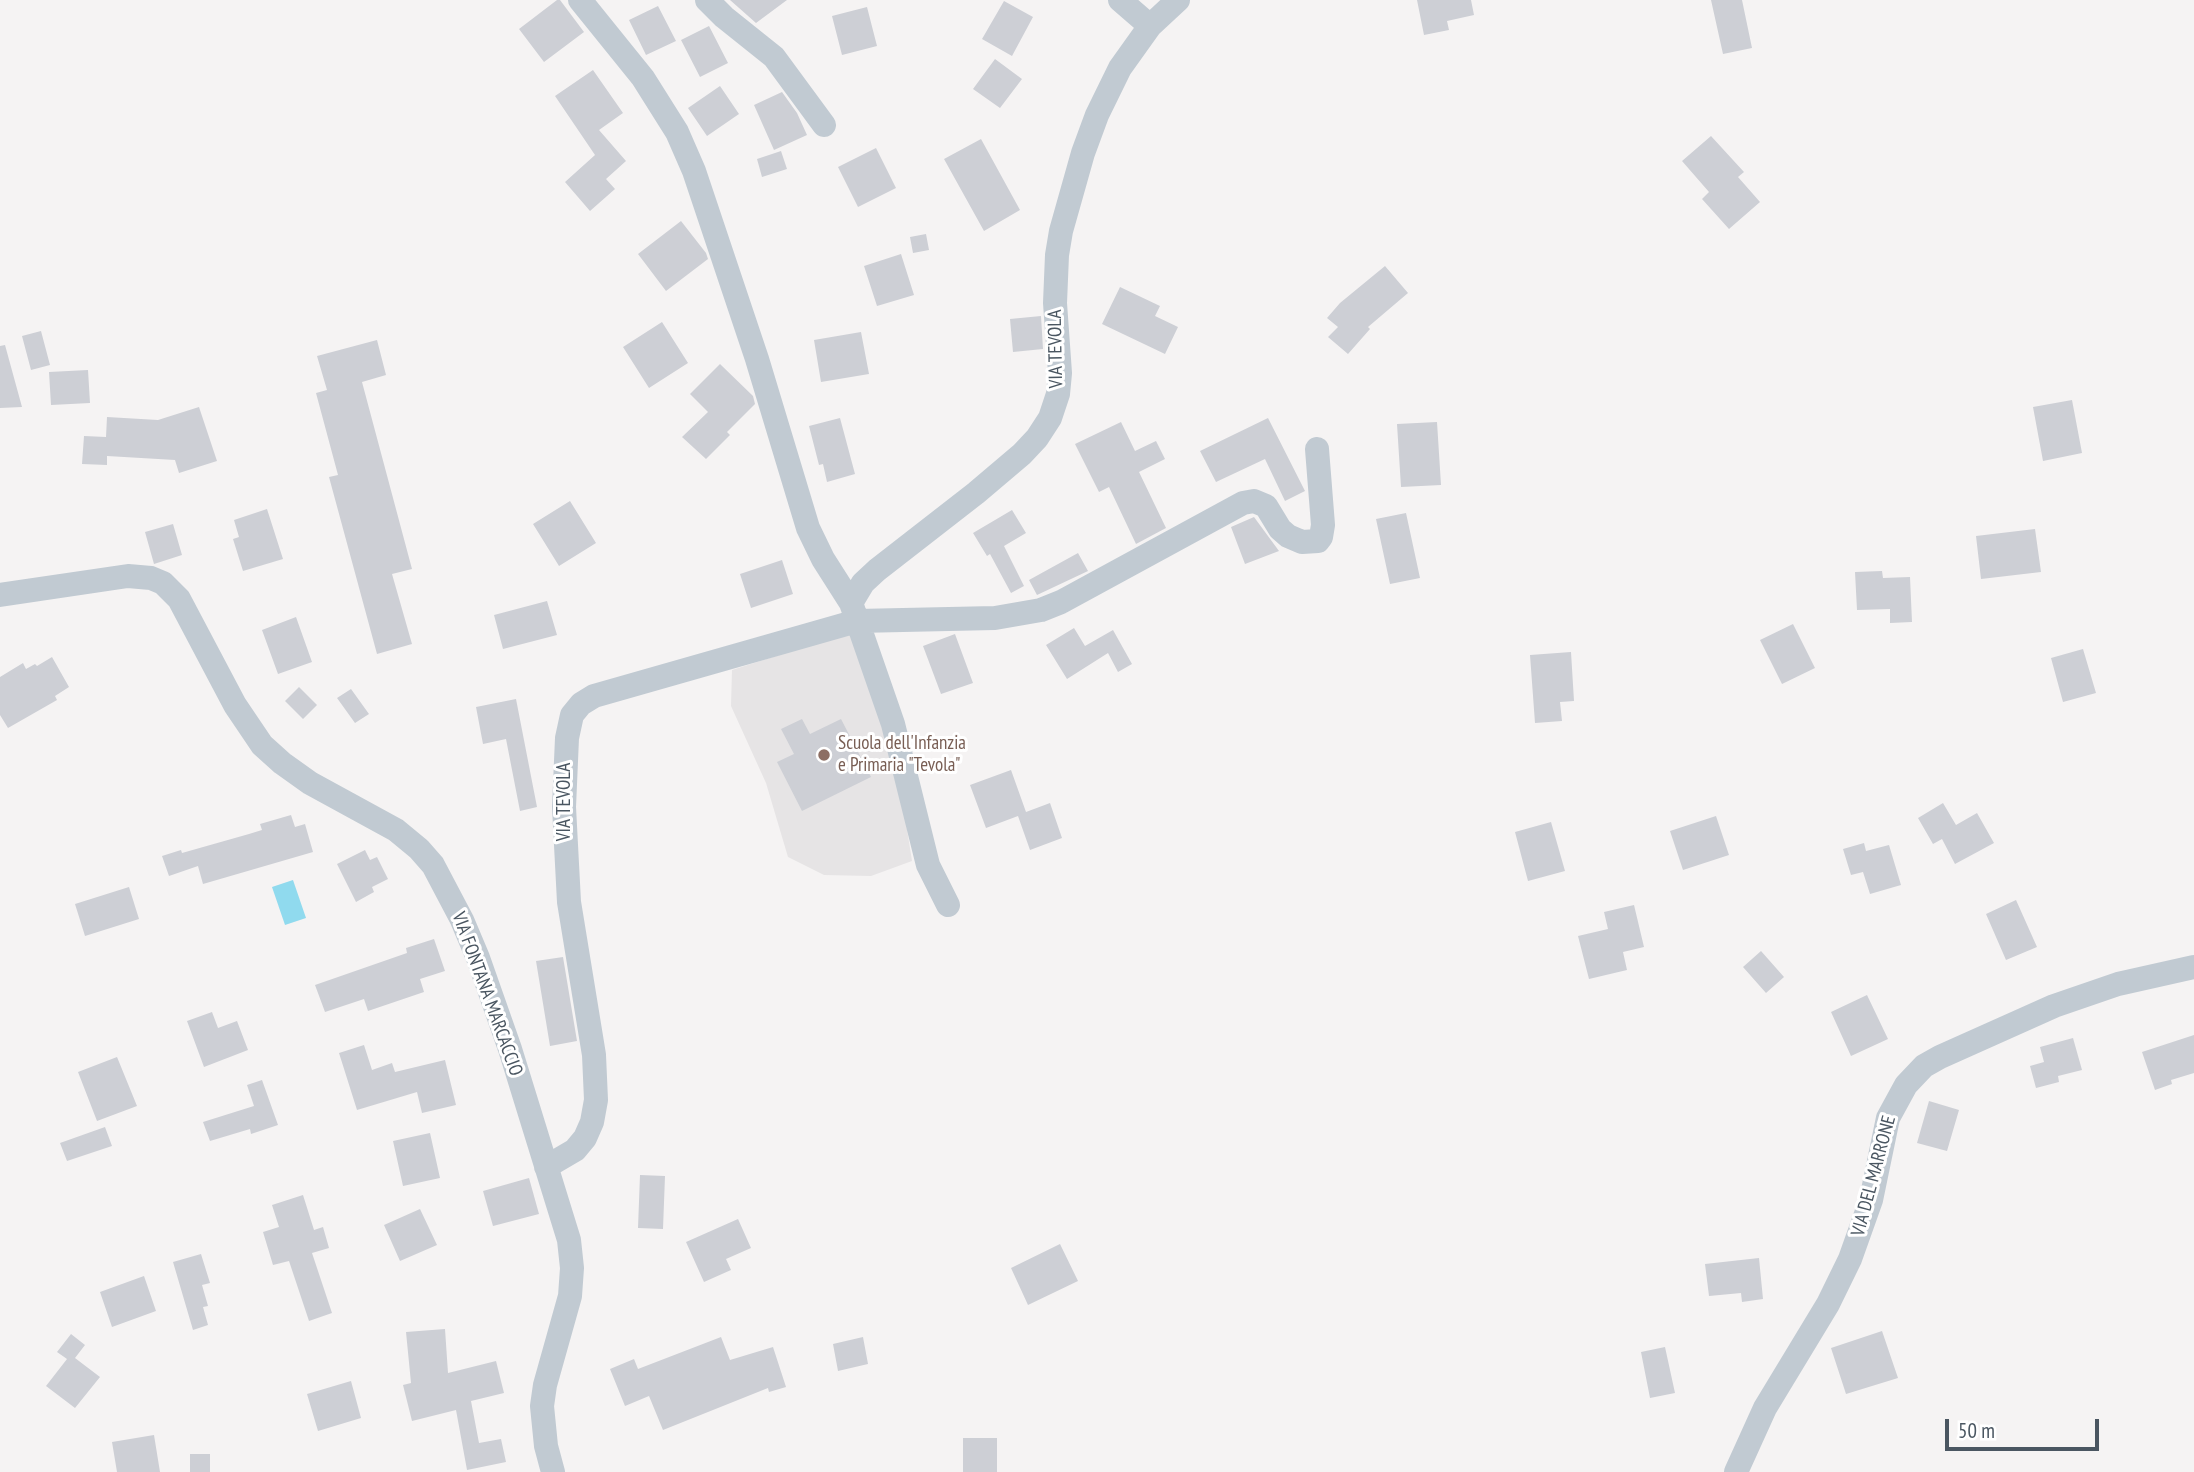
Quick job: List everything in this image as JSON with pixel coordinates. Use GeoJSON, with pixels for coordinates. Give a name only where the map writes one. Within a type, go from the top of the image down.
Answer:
{"type":"FeatureCollection","features":[{"type":"Feature","properties":{"kind":"street"},"geometry":{"type":"LineString","coordinates":[[580,0],[643,78],[677,132],[688,158],[757,359],[808,528],[854,612],[893,723],[928,865],[948,905]]}},
{"type":"Feature","properties":{"kind":"street"},"geometry":{"type":"LineString","coordinates":[[707,0],[774,57],[824,125]]}},
{"type":"Feature","properties":{"kind":"street"},"geometry":{"type":"LineString","coordinates":[[1120,0],[1150,26]]}},
{"type":"Feature","properties":{"kind":"street","name":"VIA TEVOLA"},"geometry":{"type":"LineString","coordinates":[[854,612],[863,583],[988,484],[1022,454],[1050,418],[1058,394],[1060,373],[1054,290],[1057,255],[1063,222],[1083,153],[1101,106],[1120,68],[1150,26],[1178,0]]}},
{"type":"Feature","properties":{"kind":"street","name":"VIA TEVOLA"},"geometry":{"type":"LineString","coordinates":[[545,1167],[575,1150],[585,1138],[592,1122],[596,1100],[594,1055],[571,918],[566,859],[564,765],[569,725],[576,709],[594,696],[854,612],[995,618],[1041,610],[1061,603],[1225,512],[1248,502],[1266,506],[1280,529],[1289,536],[1303,542],[1318,541],[1323,525],[1317,449]]}},
{"type":"Feature","properties":{"kind":"street","name":"VIA FONTANA MARCACCIO"},"geometry":{"type":"LineString","coordinates":[[0,595],[128,576],[150,578],[168,586],[181,603],[245,722],[262,745],[310,783],[396,830],[433,865],[462,919],[478,958],[514,1061],[566,1230],[572,1268],[568,1309],[543,1395],[544,1431],[553,1472]]}},
{"type":"Feature","properties":{"kind":"street","name":"VIA DEL MARRONE"},"geometry":{"type":"LineString","coordinates":[[1736,1472],[1765,1408],[1828,1304],[1850,1258],[1871,1200],[1888,1118],[1906,1085],[1924,1066],[1940,1056],[2054,1006],[2118,984],[2194,967]]}},
{"type":"Feature","properties":{"kind":"shaded area","name":"Scuola dell'Infanzia e Primaria \"Tevola\""},"geometry":{"type":"Polygon","coordinates":[[[851,632],[891,727],[912,861],[871,876],[824,875],[788,857],[766,783],[731,706],[732,670],[851,632]]]}},
{"type":"Feature","properties":{"kind":"water"},"geometry":{"type":"Polygon","coordinates":[[[293,880],[306,918],[285,925],[272,887],[293,880]]]}},
{"type":"Feature","properties":{"kind":"building"},"geometry":{"type":"Polygon","coordinates":[[[560,0],[584,32],[544,62],[519,29],[560,0]]]}},
{"type":"Feature","properties":{"kind":"building"},"geometry":{"type":"Polygon","coordinates":[[[730,0],[787,0],[756,23],[730,0]]]}},
{"type":"Feature","properties":{"kind":"building"},"geometry":{"type":"Polygon","coordinates":[[[1417,0],[1471,0],[1474,15],[1447,21],[1449,30],[1424,35],[1417,0]]]}},
{"type":"Feature","properties":{"kind":"building"},"geometry":{"type":"Polygon","coordinates":[[[1711,0],[1742,0],[1752,48],[1723,54],[1711,0]]]}},
{"type":"Feature","properties":{"kind":"building"},"geometry":{"type":"Polygon","coordinates":[[[1004,1],[1033,17],[1012,56],[982,39],[1004,1]]]}},
{"type":"Feature","properties":{"kind":"building"},"geometry":{"type":"Polygon","coordinates":[[[658,6],[676,41],[646,55],[629,20],[658,6]]]}},
{"type":"Feature","properties":{"kind":"building"},"geometry":{"type":"Polygon","coordinates":[[[867,7],[877,46],[842,55],[832,16],[867,7]]]}},
{"type":"Feature","properties":{"kind":"building"},"geometry":{"type":"Polygon","coordinates":[[[709,26],[728,63],[700,77],[681,40],[709,26]]]}},
{"type":"Feature","properties":{"kind":"building"},"geometry":{"type":"Polygon","coordinates":[[[995,59],[1022,79],[1000,108],[973,89],[995,59]]]}},
{"type":"Feature","properties":{"kind":"building"},"geometry":{"type":"Polygon","coordinates":[[[593,70],[623,113],[599,130],[626,161],[606,179],[615,189],[590,211],[565,182],[595,155],[555,96],[593,70]]]}},
{"type":"Feature","properties":{"kind":"building"},"geometry":{"type":"Polygon","coordinates":[[[720,86],[739,114],[707,136],[688,108],[720,86]]]}},
{"type":"Feature","properties":{"kind":"building"},"geometry":{"type":"Polygon","coordinates":[[[782,92],[797,113],[807,135],[774,150],[754,105],[782,92]]]}},
{"type":"Feature","properties":{"kind":"building"},"geometry":{"type":"Polygon","coordinates":[[[1711,136],[1744,172],[1738,177],[1760,202],[1729,229],[1702,199],[1709,192],[1682,161],[1711,136]]]}},
{"type":"Feature","properties":{"kind":"building"},"geometry":{"type":"Polygon","coordinates":[[[981,139],[1020,210],[984,231],[944,159],[981,139]]]}},
{"type":"Feature","properties":{"kind":"building"},"geometry":{"type":"Polygon","coordinates":[[[876,148],[896,188],[858,207],[838,167],[876,148]]]}},
{"type":"Feature","properties":{"kind":"building"},"geometry":{"type":"Polygon","coordinates":[[[781,151],[787,169],[762,177],[757,159],[781,151]]]}},
{"type":"Feature","properties":{"kind":"building"},"geometry":{"type":"Polygon","coordinates":[[[681,221],[708,259],[666,291],[638,254],[681,221]]]}},
{"type":"Feature","properties":{"kind":"building"},"geometry":{"type":"Polygon","coordinates":[[[926,234],[929,250],[913,253],[910,237],[926,234]]]}},
{"type":"Feature","properties":{"kind":"building"},"geometry":{"type":"Polygon","coordinates":[[[901,254],[914,295],[877,306],[864,266],[901,254]]]}},
{"type":"Feature","properties":{"kind":"building"},"geometry":{"type":"Polygon","coordinates":[[[1385,266],[1408,293],[1368,327],[1370,329],[1348,354],[1328,337],[1338,327],[1327,318],[1340,303],[1385,266]]]}},
{"type":"Feature","properties":{"kind":"building"},"geometry":{"type":"Polygon","coordinates":[[[1120,287],[1160,306],[1155,316],[1178,327],[1165,354],[1102,324],[1120,287]]]}},
{"type":"Feature","properties":{"kind":"building"},"geometry":{"type":"Polygon","coordinates":[[[1041,316],[1043,349],[1013,352],[1010,319],[1041,316]]]}},
{"type":"Feature","properties":{"kind":"building"},"geometry":{"type":"Polygon","coordinates":[[[662,322],[688,363],[649,388],[623,347],[662,322]]]}},
{"type":"Feature","properties":{"kind":"building"},"geometry":{"type":"Polygon","coordinates":[[[41,331],[50,365],[31,370],[22,336],[41,331]]]}},
{"type":"Feature","properties":{"kind":"building"},"geometry":{"type":"Polygon","coordinates":[[[861,332],[869,374],[821,382],[814,340],[861,332]]]}},
{"type":"Feature","properties":{"kind":"building"},"geometry":{"type":"Polygon","coordinates":[[[377,340],[386,375],[362,382],[412,569],[392,574],[412,644],[377,654],[329,477],[338,475],[316,393],[327,390],[317,356],[377,340]]]}},
{"type":"Feature","properties":{"kind":"building"},"geometry":{"type":"Polygon","coordinates":[[[5,345],[22,407],[0,408],[0,346],[5,345]]]}},
{"type":"Feature","properties":{"kind":"building"},"geometry":{"type":"Polygon","coordinates":[[[720,364],[753,396],[755,404],[727,432],[730,435],[706,459],[682,437],[708,412],[690,394],[720,364]]]}},
{"type":"Feature","properties":{"kind":"building"},"geometry":{"type":"Polygon","coordinates":[[[88,370],[90,403],[51,405],[49,372],[88,370]]]}},
{"type":"Feature","properties":{"kind":"building"},"geometry":{"type":"Polygon","coordinates":[[[2072,400],[2082,453],[2043,461],[2033,407],[2072,400]]]}},
{"type":"Feature","properties":{"kind":"building"},"geometry":{"type":"Polygon","coordinates":[[[199,407],[217,461],[179,473],[175,460],[107,456],[107,465],[82,464],[84,436],[106,437],[107,417],[158,420],[199,407]]]}},
{"type":"Feature","properties":{"kind":"building"},"geometry":{"type":"Polygon","coordinates":[[[840,418],[855,474],[827,482],[823,464],[819,465],[809,426],[840,418]]]}},
{"type":"Feature","properties":{"kind":"building"},"geometry":{"type":"Polygon","coordinates":[[[1268,418],[1305,491],[1285,501],[1265,459],[1216,482],[1200,451],[1268,418]]]}},
{"type":"Feature","properties":{"kind":"building"},"geometry":{"type":"Polygon","coordinates":[[[1121,422],[1135,451],[1156,441],[1165,459],[1139,472],[1166,528],[1136,544],[1109,487],[1099,492],[1075,444],[1121,422]]]}},
{"type":"Feature","properties":{"kind":"building"},"geometry":{"type":"Polygon","coordinates":[[[1437,422],[1441,485],[1401,487],[1397,424],[1437,422]]]}},
{"type":"Feature","properties":{"kind":"building"},"geometry":{"type":"Polygon","coordinates":[[[570,501],[596,543],[559,566],[533,524],[570,501]]]}},
{"type":"Feature","properties":{"kind":"building"},"geometry":{"type":"Polygon","coordinates":[[[267,509],[283,559],[243,571],[233,539],[239,537],[234,520],[267,509]]]}},
{"type":"Feature","properties":{"kind":"building"},"geometry":{"type":"Polygon","coordinates":[[[1012,510],[1026,533],[1004,546],[1024,586],[1011,593],[990,554],[987,556],[973,533],[1012,510]]]}},
{"type":"Feature","properties":{"kind":"building"},"geometry":{"type":"Polygon","coordinates":[[[1406,513],[1420,578],[1390,584],[1376,519],[1406,513]]]}},
{"type":"Feature","properties":{"kind":"building"},"geometry":{"type":"Polygon","coordinates":[[[1254,517],[1279,551],[1245,564],[1231,527],[1254,517]]]}},
{"type":"Feature","properties":{"kind":"building"},"geometry":{"type":"Polygon","coordinates":[[[173,524],[182,555],[154,564],[145,532],[173,524]]]}},
{"type":"Feature","properties":{"kind":"building"},"geometry":{"type":"Polygon","coordinates":[[[2035,529],[2041,572],[1981,579],[1976,536],[2035,529]]]}},
{"type":"Feature","properties":{"kind":"building"},"geometry":{"type":"Polygon","coordinates":[[[1078,553],[1088,571],[1037,595],[1029,580],[1078,553]]]}},
{"type":"Feature","properties":{"kind":"building"},"geometry":{"type":"Polygon","coordinates":[[[782,560],[793,594],[751,608],[740,574],[782,560]]]}},
{"type":"Feature","properties":{"kind":"building"},"geometry":{"type":"Polygon","coordinates":[[[1882,571],[1883,578],[1910,577],[1912,622],[1890,623],[1890,609],[1857,610],[1855,572],[1882,571]]]}},
{"type":"Feature","properties":{"kind":"building"},"geometry":{"type":"Polygon","coordinates":[[[547,601],[557,635],[503,649],[494,615],[547,601]]]}},
{"type":"Feature","properties":{"kind":"building"},"geometry":{"type":"Polygon","coordinates":[[[296,617],[312,662],[278,674],[262,630],[296,617]]]}},
{"type":"Feature","properties":{"kind":"building"},"geometry":{"type":"Polygon","coordinates":[[[1793,624],[1815,668],[1782,684],[1760,640],[1793,624]]]}},
{"type":"Feature","properties":{"kind":"building"},"geometry":{"type":"Polygon","coordinates":[[[1074,628],[1085,646],[1113,630],[1132,664],[1118,672],[1108,653],[1067,679],[1046,645],[1074,628]]]}},
{"type":"Feature","properties":{"kind":"building"},"geometry":{"type":"Polygon","coordinates":[[[955,634],[973,683],[941,694],[923,646],[955,634]]]}},
{"type":"Feature","properties":{"kind":"building"},"geometry":{"type":"Polygon","coordinates":[[[2083,649],[2096,693],[2063,702],[2051,658],[2083,649]]]}},
{"type":"Feature","properties":{"kind":"building"},"geometry":{"type":"Polygon","coordinates":[[[1571,652],[1574,701],[1560,702],[1562,721],[1535,723],[1530,655],[1571,652]]]}},
{"type":"Feature","properties":{"kind":"building"},"geometry":{"type":"Polygon","coordinates":[[[52,657],[69,687],[55,696],[57,700],[8,728],[0,715],[0,677],[23,663],[26,669],[52,657]]]}},
{"type":"Feature","properties":{"kind":"building"},"geometry":{"type":"Polygon","coordinates":[[[299,687],[317,705],[303,719],[285,701],[299,687]]]}},
{"type":"Feature","properties":{"kind":"building"},"geometry":{"type":"Polygon","coordinates":[[[351,689],[369,714],[355,723],[337,698],[351,689]]]}},
{"type":"Feature","properties":{"kind":"building"},"geometry":{"type":"Polygon","coordinates":[[[516,699],[537,807],[520,811],[506,739],[483,744],[476,707],[516,699]]]}},
{"type":"Feature","properties":{"kind":"building"},"geometry":{"type":"Polygon","coordinates":[[[802,719],[810,734],[841,719],[871,777],[802,811],[777,762],[794,754],[781,729],[802,719]]]}},
{"type":"Feature","properties":{"kind":"building"},"geometry":{"type":"Polygon","coordinates":[[[1011,770],[1026,812],[1050,803],[1062,838],[1030,850],[1018,816],[986,828],[970,785],[1011,770]]]}},
{"type":"Feature","properties":{"kind":"building"},"geometry":{"type":"Polygon","coordinates":[[[1943,803],[1956,825],[1977,813],[1994,843],[1955,864],[1942,839],[1933,844],[1918,818],[1943,803]]]}},
{"type":"Feature","properties":{"kind":"building"},"geometry":{"type":"Polygon","coordinates":[[[291,815],[295,827],[305,824],[313,852],[203,884],[198,866],[169,876],[162,856],[181,850],[182,853],[262,830],[260,824],[291,815]]]}},
{"type":"Feature","properties":{"kind":"building"},"geometry":{"type":"Polygon","coordinates":[[[1716,816],[1729,855],[1683,870],[1670,831],[1716,816]]]}},
{"type":"Feature","properties":{"kind":"building"},"geometry":{"type":"Polygon","coordinates":[[[1551,822],[1565,871],[1528,881],[1515,832],[1551,822]]]}},
{"type":"Feature","properties":{"kind":"building"},"geometry":{"type":"Polygon","coordinates":[[[1864,843],[1866,851],[1889,845],[1901,885],[1870,894],[1863,872],[1851,875],[1843,849],[1864,843]]]}},
{"type":"Feature","properties":{"kind":"building"},"geometry":{"type":"Polygon","coordinates":[[[365,850],[370,860],[377,857],[388,879],[372,887],[374,892],[356,902],[337,864],[365,850]]]}},
{"type":"Feature","properties":{"kind":"building"},"geometry":{"type":"Polygon","coordinates":[[[129,887],[139,919],[85,936],[75,904],[129,887]]]}},
{"type":"Feature","properties":{"kind":"building"},"geometry":{"type":"Polygon","coordinates":[[[2016,900],[2037,947],[2006,960],[1986,914],[2016,900]]]}},
{"type":"Feature","properties":{"kind":"building"},"geometry":{"type":"Polygon","coordinates":[[[1634,905],[1644,947],[1623,952],[1627,970],[1589,979],[1578,936],[1608,929],[1604,912],[1634,905]]]}},
{"type":"Feature","properties":{"kind":"building"},"geometry":{"type":"Polygon","coordinates":[[[434,939],[445,971],[420,979],[424,992],[368,1011],[364,999],[325,1012],[315,985],[407,953],[406,948],[434,939]]]}},
{"type":"Feature","properties":{"kind":"building"},"geometry":{"type":"Polygon","coordinates":[[[1761,951],[1784,977],[1766,993],[1743,967],[1761,951]]]}},
{"type":"Feature","properties":{"kind":"building"},"geometry":{"type":"Polygon","coordinates":[[[563,957],[577,1041],[550,1046],[536,961],[563,957]]]}},
{"type":"Feature","properties":{"kind":"building"},"geometry":{"type":"Polygon","coordinates":[[[1867,995],[1888,1039],[1851,1056],[1831,1012],[1867,995]]]}},
{"type":"Feature","properties":{"kind":"building"},"geometry":{"type":"Polygon","coordinates":[[[212,1012],[218,1028],[237,1021],[248,1050],[204,1067],[187,1021],[212,1012]]]}},
{"type":"Feature","properties":{"kind":"building"},"geometry":{"type":"Polygon","coordinates":[[[2194,1035],[2194,1073],[2171,1080],[2172,1084],[2155,1090],[2142,1052],[2194,1035]]]}},
{"type":"Feature","properties":{"kind":"building"},"geometry":{"type":"Polygon","coordinates":[[[2073,1038],[2082,1070],[2058,1076],[2059,1082],[2036,1088],[2030,1066],[2044,1062],[2040,1047],[2073,1038]]]}},
{"type":"Feature","properties":{"kind":"building"},"geometry":{"type":"Polygon","coordinates":[[[364,1045],[372,1070],[392,1063],[395,1072],[445,1060],[456,1105],[422,1113],[417,1092],[357,1110],[339,1053],[364,1045]]]}},
{"type":"Feature","properties":{"kind":"building"},"geometry":{"type":"Polygon","coordinates":[[[117,1057],[137,1106],[97,1121],[78,1072],[117,1057]]]}},
{"type":"Feature","properties":{"kind":"building"},"geometry":{"type":"Polygon","coordinates":[[[262,1080],[278,1125],[251,1134],[250,1129],[210,1141],[203,1122],[254,1106],[247,1085],[262,1080]]]}},
{"type":"Feature","properties":{"kind":"building"},"geometry":{"type":"Polygon","coordinates":[[[1929,1101],[1959,1110],[1947,1151],[1917,1143],[1929,1101]]]}},
{"type":"Feature","properties":{"kind":"building"},"geometry":{"type":"Polygon","coordinates":[[[105,1127],[112,1146],[67,1161],[60,1143],[105,1127]]]}},
{"type":"Feature","properties":{"kind":"building"},"geometry":{"type":"Polygon","coordinates":[[[430,1133],[440,1178],[403,1186],[393,1141],[430,1133]]]}},
{"type":"Feature","properties":{"kind":"building"},"geometry":{"type":"Polygon","coordinates":[[[640,1175],[665,1176],[663,1229],[638,1228],[640,1175]]]}},
{"type":"Feature","properties":{"kind":"building"},"geometry":{"type":"Polygon","coordinates":[[[529,1178],[539,1214],[493,1226],[483,1191],[529,1178]]]}},
{"type":"Feature","properties":{"kind":"building"},"geometry":{"type":"Polygon","coordinates":[[[303,1195],[314,1230],[323,1227],[329,1248],[312,1253],[332,1313],[309,1321],[289,1261],[273,1265],[263,1232],[279,1227],[272,1205],[303,1195]]]}},
{"type":"Feature","properties":{"kind":"building"},"geometry":{"type":"Polygon","coordinates":[[[420,1209],[437,1245],[400,1261],[384,1225],[420,1209]]]}},
{"type":"Feature","properties":{"kind":"building"},"geometry":{"type":"Polygon","coordinates":[[[738,1219],[751,1248],[726,1259],[731,1270],[704,1282],[686,1242],[738,1219]]]}},
{"type":"Feature","properties":{"kind":"building"},"geometry":{"type":"Polygon","coordinates":[[[1060,1244],[1078,1281],[1028,1305],[1011,1268],[1060,1244]]]}},
{"type":"Feature","properties":{"kind":"building"},"geometry":{"type":"Polygon","coordinates":[[[201,1254],[210,1283],[202,1285],[208,1306],[203,1307],[208,1325],[193,1330],[173,1262],[201,1254]]]}},
{"type":"Feature","properties":{"kind":"building"},"geometry":{"type":"Polygon","coordinates":[[[1759,1258],[1763,1299],[1742,1302],[1741,1293],[1709,1296],[1705,1264],[1759,1258]]]}},
{"type":"Feature","properties":{"kind":"building"},"geometry":{"type":"Polygon","coordinates":[[[144,1276],[156,1311],[112,1327],[100,1292],[144,1276]]]}},
{"type":"Feature","properties":{"kind":"building"},"geometry":{"type":"Polygon","coordinates":[[[445,1329],[448,1373],[496,1361],[504,1393],[471,1401],[479,1443],[501,1439],[506,1462],[467,1470],[456,1410],[412,1421],[403,1385],[411,1383],[406,1332],[445,1329]]]}},
{"type":"Feature","properties":{"kind":"building"},"geometry":{"type":"Polygon","coordinates":[[[1882,1331],[1898,1378],[1846,1394],[1831,1348],[1882,1331]]]}},
{"type":"Feature","properties":{"kind":"building"},"geometry":{"type":"Polygon","coordinates":[[[71,1334],[85,1345],[75,1358],[100,1377],[75,1408],[46,1386],[67,1359],[57,1352],[71,1334]]]}},
{"type":"Feature","properties":{"kind":"building"},"geometry":{"type":"Polygon","coordinates":[[[721,1337],[730,1360],[773,1347],[786,1387],[769,1392],[768,1388],[663,1430],[649,1396],[625,1406],[610,1369],[634,1359],[638,1369],[721,1337]]]}},
{"type":"Feature","properties":{"kind":"building"},"geometry":{"type":"Polygon","coordinates":[[[863,1337],[868,1364],[838,1371],[833,1344],[863,1337]]]}},
{"type":"Feature","properties":{"kind":"building"},"geometry":{"type":"Polygon","coordinates":[[[1665,1347],[1675,1393],[1650,1398],[1641,1352],[1665,1347]]]}},
{"type":"Feature","properties":{"kind":"building"},"geometry":{"type":"Polygon","coordinates":[[[351,1381],[361,1418],[318,1431],[307,1394],[351,1381]]]}},
{"type":"Feature","properties":{"kind":"building"},"geometry":{"type":"Polygon","coordinates":[[[154,1435],[160,1472],[117,1472],[112,1442],[154,1435]]]}},
{"type":"Feature","properties":{"kind":"building"},"geometry":{"type":"Polygon","coordinates":[[[963,1438],[997,1438],[997,1472],[963,1472],[963,1438]]]}},
{"type":"Feature","properties":{"kind":"building"},"geometry":{"type":"Polygon","coordinates":[[[190,1454],[210,1454],[210,1472],[190,1472],[190,1454]]]}},
{"type":"Feature","properties":{"kind":"place","name":"Scuola dell'Infanzia e Primaria \"Tevola\""},"geometry":{"type":"Point","coordinates":[824,755]}}]}
